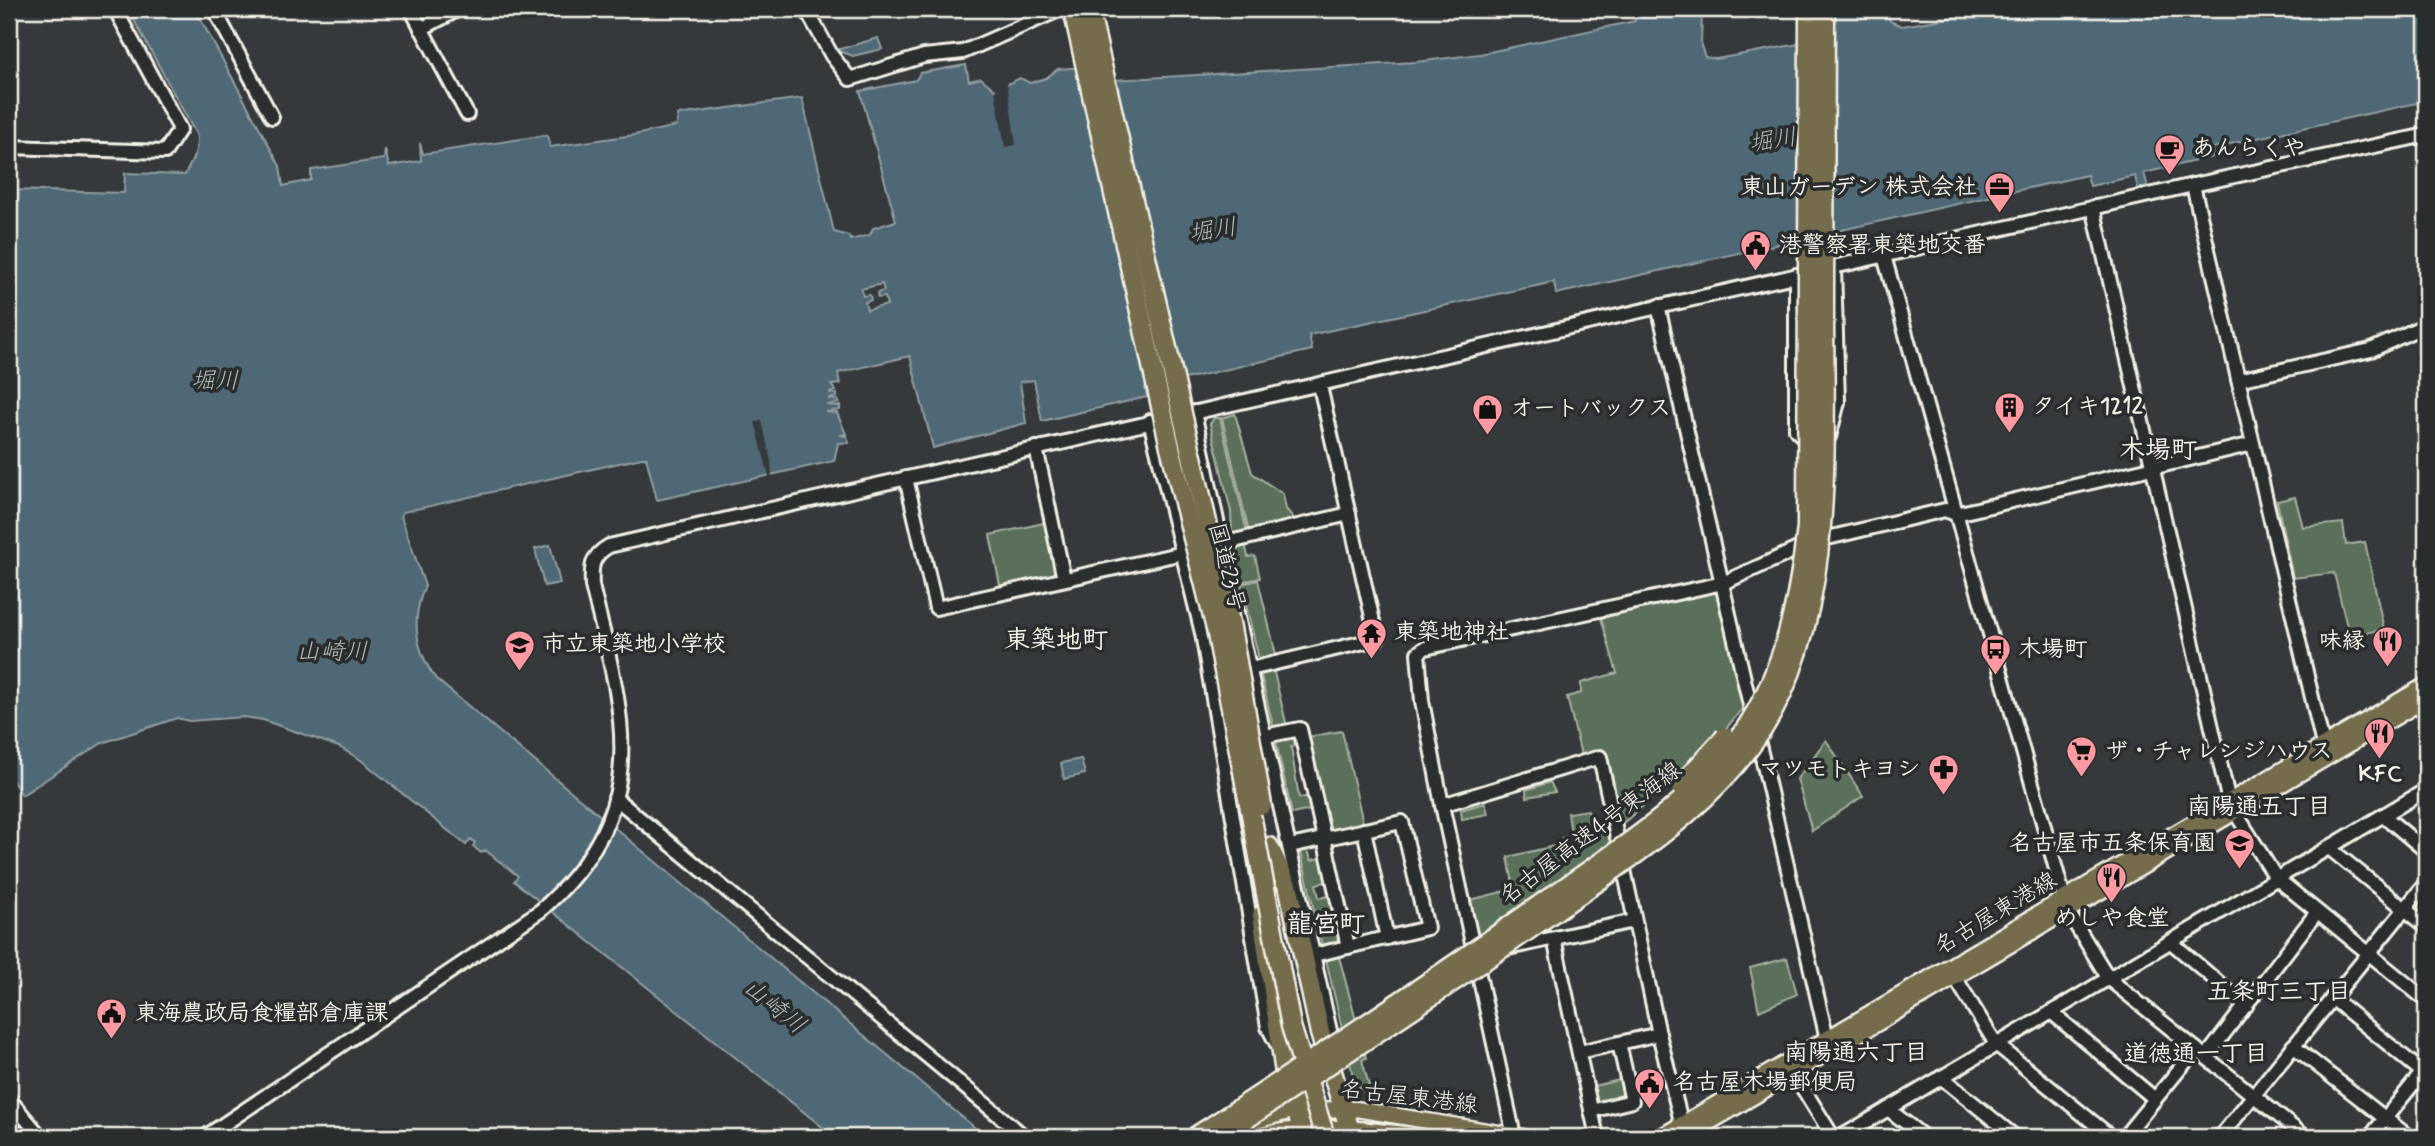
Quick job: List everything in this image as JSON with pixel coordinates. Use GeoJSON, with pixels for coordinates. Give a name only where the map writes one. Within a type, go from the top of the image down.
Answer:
{"type":"FeatureCollection","features":[{"type":"Feature","properties":{"kind":"highway","name":"国道23号"},"geometry":{"type":"LineString","coordinates":[[1073,9],[1170,447],[1216,629],[1301,1021],[1317,1083],[1344,1128]]}},
{"type":"Feature","properties":{"kind":"highway","name":"国道23号"},"geometry":{"type":"LineString","coordinates":[[1089,9],[1230,622],[1291,1026],[1325,1137]]}},
{"type":"Feature","properties":{"kind":"highway","name":"名古屋高速4号東海線"},"geometry":{"type":"LineString","coordinates":[[1195,1137],[1504,931],[1655,822],[1713,770],[1746,728],[1782,656],[1801,581],[1810,478],[1809,9]]}},
{"type":"Feature","properties":{"kind":"highway","name":"名古屋高速4号東海線"},"geometry":{"type":"LineString","coordinates":[[1219,1137],[1418,1006],[1642,850],[1696,807],[1748,750],[1782,691],[1808,612],[1822,494],[1825,9]]}},
{"type":"Feature","properties":{"kind":"highway"},"geometry":{"type":"LineString","coordinates":[[1418,1006],[1437,1004],[1553,927],[1682,834],[1741,778],[1764,745],[1778,712],[1800,615],[1811,542]]}},
{"type":"Feature","properties":{"kind":"highway"},"geometry":{"type":"LineString","coordinates":[[1504,931],[1513,915],[1636,822],[1676,789],[1703,761],[1738,720],[1780,656],[1800,615]]}},
{"type":"Feature","properties":{"kind":"highway"},"geometry":{"type":"LineString","coordinates":[[1265,855],[1258,888],[1282,1054],[1300,1125]]}},
{"type":"Feature","properties":{"kind":"highway"},"geometry":{"type":"LineString","coordinates":[[1265,855],[1289,889],[1344,1128]]}},
{"type":"Feature","properties":{"kind":"main road","name":"名古屋東港線"},"geometry":{"type":"LineString","coordinates":[[1684,1133],[1827,1039],[2066,906],[2326,751],[2426,685]]}},
{"type":"Feature","properties":{"kind":"main road","name":"名古屋東港線"},"geometry":{"type":"LineString","coordinates":[[2326,751],[2426,699]]}},
{"type":"Feature","properties":{"kind":"main road","name":"名古屋東港線"},"geometry":{"type":"LineString","coordinates":[[1660,1137],[1684,1133],[1794,1074],[1956,979],[2066,906]]}},
{"type":"Feature","properties":{"kind":"main road","name":"名古屋東港線"},"geometry":{"type":"LineString","coordinates":[[1344,1128],[1356,1109],[1519,1137]]}},
{"type":"Feature","properties":{"kind":"main road","name":"名古屋東港線"},"geometry":{"type":"LineString","coordinates":[[1253,1137],[1300,1125]]}},
{"type":"Feature","properties":{"kind":"main road","name":"名古屋東港線"},"geometry":{"type":"LineString","coordinates":[[1209,1137],[1300,1125],[1429,1137]]}},
{"type":"Feature","properties":{"kind":"street"},"geometry":{"type":"LineString","coordinates":[[9,148],[165,152],[180,129],[115,9]]}},
{"type":"Feature","properties":{"kind":"street"},"geometry":{"type":"LineString","coordinates":[[214,9],[272,117]]}},
{"type":"Feature","properties":{"kind":"street"},"geometry":{"type":"LineString","coordinates":[[411,9],[467,114]]}},
{"type":"Feature","properties":{"kind":"street"},"geometry":{"type":"LineString","coordinates":[[421,29],[459,9]]}},
{"type":"Feature","properties":{"kind":"street"},"geometry":{"type":"LineString","coordinates":[[806,9],[832,56],[850,79],[924,56],[963,52],[1061,9]]}},
{"type":"Feature","properties":{"kind":"street"},"geometry":{"type":"LineString","coordinates":[[205,1137],[540,911],[581,868],[615,798],[623,754],[622,719],[592,586],[591,567],[597,553],[634,538],[720,522],[1150,421],[1320,386],[2193,184],[2426,135]]}},
{"type":"Feature","properties":{"kind":"street"},"geometry":{"type":"LineString","coordinates":[[2193,184],[2326,751]]}},
{"type":"Feature","properties":{"kind":"street"},"geometry":{"type":"LineString","coordinates":[[2093,207],[2232,807],[2276,878],[2426,1000]]}},
{"type":"Feature","properties":{"kind":"street"},"geometry":{"type":"LineString","coordinates":[[1884,256],[2066,906],[2109,978],[2305,1137]]}},
{"type":"Feature","properties":{"kind":"street"},"geometry":{"type":"LineString","coordinates":[[1816,443],[1828,439],[1838,402],[1834,268]]}},
{"type":"Feature","properties":{"kind":"street"},"geometry":{"type":"LineString","coordinates":[[1796,275],[1796,430],[1816,443]]}},
{"type":"Feature","properties":{"kind":"street"},"geometry":{"type":"LineString","coordinates":[[1658,306],[1827,1039]]}},
{"type":"Feature","properties":{"kind":"street"},"geometry":{"type":"LineString","coordinates":[[2238,380],[2371,350],[2426,325]]}},
{"type":"Feature","properties":{"kind":"street"},"geometry":{"type":"LineString","coordinates":[[1811,542],[1818,424],[1815,380]]}},
{"type":"Feature","properties":{"kind":"street"},"geometry":{"type":"LineString","coordinates":[[1250,669],[1377,639],[1320,386]]}},
{"type":"Feature","properties":{"kind":"street"},"geometry":{"type":"LineString","coordinates":[[1194,412],[1330,1031],[1326,1056]]}},
{"type":"Feature","properties":{"kind":"street"},"geometry":{"type":"LineString","coordinates":[[1150,421],[1202,633],[1268,1027],[1282,1054]]}},
{"type":"Feature","properties":{"kind":"street"},"geometry":{"type":"LineString","coordinates":[[1519,1137],[1442,805],[1422,701],[1418,653],[1424,649],[1723,583],[1811,542],[1945,510],[1956,513],[2253,443]]}},
{"type":"Feature","properties":{"kind":"street"},"geometry":{"type":"LineString","coordinates":[[1035,448],[1064,579]]}},
{"type":"Feature","properties":{"kind":"street"},"geometry":{"type":"LineString","coordinates":[[906,478],[936,608],[1220,540],[1349,514]]}},
{"type":"Feature","properties":{"kind":"street"},"geometry":{"type":"LineString","coordinates":[[1265,736],[1300,729],[1348,947]]}},
{"type":"Feature","properties":{"kind":"street"},"geometry":{"type":"LineString","coordinates":[[1442,805],[1600,757],[1659,1034],[1684,1133]]}},
{"type":"Feature","properties":{"kind":"street"},"geometry":{"type":"LineString","coordinates":[[1841,1137],[2426,790]]}},
{"type":"Feature","properties":{"kind":"street"},"geometry":{"type":"LineString","coordinates":[[615,798],[1025,1137]]}},
{"type":"Feature","properties":{"kind":"street"},"geometry":{"type":"LineString","coordinates":[[2383,815],[2426,851]]}},
{"type":"Feature","properties":{"kind":"street"},"geometry":{"type":"LineString","coordinates":[[1290,846],[1402,822],[1427,928],[1314,955]]}},
{"type":"Feature","properties":{"kind":"street"},"geometry":{"type":"LineString","coordinates":[[1364,830],[1387,938]]}},
{"type":"Feature","properties":{"kind":"street"},"geometry":{"type":"LineString","coordinates":[[2329,848],[2426,926]]}},
{"type":"Feature","properties":{"kind":"street"},"geometry":{"type":"LineString","coordinates":[[2220,1137],[2426,883]]}},
{"type":"Feature","properties":{"kind":"street"},"geometry":{"type":"LineString","coordinates":[[2124,1137],[2155,1099],[2246,1006],[2318,912]]}},
{"type":"Feature","properties":{"kind":"street"},"geometry":{"type":"LineString","coordinates":[[1476,955],[1634,921]]}},
{"type":"Feature","properties":{"kind":"street"},"geometry":{"type":"LineString","coordinates":[[1554,939],[1597,1137]]}},
{"type":"Feature","properties":{"kind":"street"},"geometry":{"type":"LineString","coordinates":[[2171,942],[2246,1006]]}},
{"type":"Feature","properties":{"kind":"street"},"geometry":{"type":"LineString","coordinates":[[1956,979],[1996,1044],[2111,1137]]}},
{"type":"Feature","properties":{"kind":"street"},"geometry":{"type":"LineString","coordinates":[[2332,998],[2425,1071],[2370,1137]]}},
{"type":"Feature","properties":{"kind":"street"},"geometry":{"type":"LineString","coordinates":[[2052,1012],[2155,1099]]}},
{"type":"Feature","properties":{"kind":"street"},"geometry":{"type":"LineString","coordinates":[[1578,1052],[1659,1034]]}},
{"type":"Feature","properties":{"kind":"street"},"geometry":{"type":"LineString","coordinates":[[1591,1111],[1632,1101],[1619,1043]]}},
{"type":"Feature","properties":{"kind":"street"},"geometry":{"type":"LineString","coordinates":[[2293,1046],[2409,1137]]}},
{"type":"Feature","properties":{"kind":"street"},"geometry":{"type":"LineString","coordinates":[[1794,1074],[1833,1137]]}},
{"type":"Feature","properties":{"kind":"street"},"geometry":{"type":"LineString","coordinates":[[1941,1077],[2015,1137]]}},
{"type":"Feature","properties":{"kind":"street"},"geometry":{"type":"LineString","coordinates":[[9,1100],[41,1137]]}},
{"type":"Feature","properties":{"kind":"street"},"geometry":{"type":"LineString","coordinates":[[1888,1109],[1924,1137]]}},
{"type":"Feature","properties":{"kind":"street"},"geometry":{"type":"LineString","coordinates":[[9,1125],[19,1137]]}},
{"type":"Feature","properties":{"kind":"green space"},"geometry":{"type":"Polygon","coordinates":[[[1235,414],[1252,473],[1283,494],[1286,509],[1297,522],[1249,532],[1222,418],[1235,414]]]}},
{"type":"Feature","properties":{"kind":"green space"},"geometry":{"type":"Polygon","coordinates":[[[1214,418],[1220,418],[1247,532],[1232,536],[1231,512],[1210,424],[1214,418]]]}},
{"type":"Feature","properties":{"kind":"green space"},"geometry":{"type":"Polygon","coordinates":[[[2295,497],[2303,527],[2343,523],[2346,545],[2365,542],[2384,630],[2349,635],[2334,573],[2293,578],[2277,501],[2295,497]]]}},
{"type":"Feature","properties":{"kind":"green space"},"geometry":{"type":"Polygon","coordinates":[[[1048,522],[1060,577],[1001,590],[990,535],[1048,522]]]}},
{"type":"Feature","properties":{"kind":"green space"},"geometry":{"type":"Polygon","coordinates":[[[1245,543],[1248,557],[1255,556],[1260,578],[1241,582],[1235,545],[1245,543]]]}},
{"type":"Feature","properties":{"kind":"green space"},"geometry":{"type":"Polygon","coordinates":[[[1258,580],[1277,659],[1260,663],[1241,584],[1258,580]]]}},
{"type":"Feature","properties":{"kind":"green space"},"geometry":{"type":"Polygon","coordinates":[[[1720,591],[1748,702],[1709,749],[1615,830],[1601,756],[1582,759],[1567,697],[1581,693],[1581,683],[1617,673],[1601,618],[1720,591]]]}},
{"type":"Feature","properties":{"kind":"green space"},"geometry":{"type":"Polygon","coordinates":[[[1273,668],[1287,727],[1274,730],[1260,671],[1273,668]]]}},
{"type":"Feature","properties":{"kind":"green space"},"geometry":{"type":"Polygon","coordinates":[[[1342,731],[1364,827],[1328,835],[1307,737],[1342,731]]]}},
{"type":"Feature","properties":{"kind":"green space"},"geometry":{"type":"Polygon","coordinates":[[[1295,733],[1301,745],[1291,747],[1299,798],[1312,796],[1315,809],[1292,814],[1275,737],[1295,733]]]}},
{"type":"Feature","properties":{"kind":"green space"},"geometry":{"type":"Polygon","coordinates":[[[1826,740],[1863,796],[1812,831],[1797,779],[1826,740]]]}},
{"type":"Feature","properties":{"kind":"green space"},"geometry":{"type":"Polygon","coordinates":[[[1550,782],[1555,792],[1527,797],[1526,790],[1550,782]]]}},
{"type":"Feature","properties":{"kind":"green space"},"geometry":{"type":"Polygon","coordinates":[[[1485,803],[1488,814],[1462,819],[1461,810],[1485,803]]]}},
{"type":"Feature","properties":{"kind":"green space"},"geometry":{"type":"Polygon","coordinates":[[[1588,810],[1595,829],[1571,834],[1568,813],[1588,810]]]}},
{"type":"Feature","properties":{"kind":"green space"},"geometry":{"type":"Polygon","coordinates":[[[1608,827],[1619,880],[1543,932],[1478,946],[1470,900],[1514,889],[1508,857],[1563,844],[1562,838],[1608,827]]]}},
{"type":"Feature","properties":{"kind":"green space"},"geometry":{"type":"Polygon","coordinates":[[[1307,846],[1311,860],[1326,857],[1331,881],[1316,884],[1319,898],[1334,895],[1345,942],[1323,950],[1300,848],[1307,846]]]}},
{"type":"Feature","properties":{"kind":"green space"},"geometry":{"type":"Polygon","coordinates":[[[1338,953],[1366,1058],[1362,1060],[1372,1096],[1355,1085],[1325,955],[1338,953]]]}},
{"type":"Feature","properties":{"kind":"green space"},"geometry":{"type":"Polygon","coordinates":[[[1787,958],[1797,994],[1759,1011],[1750,968],[1787,958]]]}},
{"type":"Feature","properties":{"kind":"green space"},"geometry":{"type":"Polygon","coordinates":[[[1624,1079],[1630,1100],[1594,1109],[1589,1087],[1624,1079]]]}},
{"type":"Feature","properties":{"kind":"water","name":"堀川"},"geometry":{"type":"Polygon","coordinates":[[[128,9],[195,9],[280,166],[283,186],[311,180],[311,170],[384,159],[385,149],[389,166],[421,161],[420,143],[423,154],[547,135],[550,147],[677,126],[678,115],[802,98],[834,232],[849,236],[850,240],[870,235],[873,228],[896,221],[860,91],[916,80],[920,73],[966,65],[969,81],[981,78],[995,90],[1020,78],[1030,83],[1046,78],[1058,69],[1110,65],[1114,80],[1416,62],[1480,54],[1635,21],[1633,9],[1702,9],[1701,46],[1705,57],[1716,59],[1815,41],[1827,9],[1887,9],[1890,21],[1902,26],[2002,9],[2426,9],[2426,101],[2212,148],[2213,157],[2144,173],[2148,187],[2138,189],[2135,176],[2090,186],[2087,175],[1556,294],[1554,282],[1309,335],[1312,350],[1145,388],[1147,397],[1042,421],[1034,380],[1020,382],[1026,423],[933,448],[910,356],[838,373],[840,384],[831,385],[836,391],[829,393],[837,394],[837,397],[828,399],[838,400],[839,403],[827,405],[840,406],[840,410],[826,412],[837,413],[846,434],[840,435],[847,436],[849,443],[838,443],[834,461],[657,500],[646,457],[403,512],[401,516],[425,586],[418,610],[417,634],[423,657],[436,679],[986,1137],[835,1137],[514,881],[518,876],[485,850],[481,853],[473,846],[475,843],[471,839],[466,845],[361,760],[339,747],[263,720],[244,717],[189,721],[177,718],[102,743],[22,795],[9,775],[9,190],[124,193],[125,173],[185,175],[195,153],[197,136],[128,9]],[[882,284],[861,289],[863,296],[870,295],[871,300],[865,302],[867,310],[887,305],[885,297],[878,298],[877,293],[884,291],[882,284]]]}},
{"type":"Feature","properties":{"kind":"water"},"geometry":{"type":"Polygon","coordinates":[[[878,38],[882,49],[853,56],[836,50],[878,38]]]}},
{"type":"Feature","properties":{"kind":"water"},"geometry":{"type":"Polygon","coordinates":[[[550,545],[560,583],[544,586],[535,549],[550,545]]]}},
{"type":"Feature","properties":{"kind":"water"},"geometry":{"type":"Polygon","coordinates":[[[1081,759],[1085,774],[1064,779],[1061,763],[1081,759]]]}},
{"type":"Feature","properties":{"kind":"pier"},"geometry":{"type":"Polygon","coordinates":[[[1007,82],[1016,145],[1005,147],[995,91],[998,84],[1007,82]]]}},
{"type":"Feature","properties":{"kind":"pier"},"geometry":{"type":"Polygon","coordinates":[[[762,421],[772,477],[769,477],[755,422],[762,421]]]}},
{"type":"Feature","properties":{"kind":"place","name":"あんらくや"},"geometry":{"type":"Point","coordinates":[2169,176]}},
{"type":"Feature","properties":{"kind":"place","name":"東山ガーデン 株式会社"},"geometry":{"type":"Point","coordinates":[2000,215]}},
{"type":"Feature","properties":{"kind":"place","name":"港警察署東築地交番"},"geometry":{"type":"Point","coordinates":[1756,273]}},
{"type":"Feature","properties":{"kind":"place","name":"タイキ1212"},"geometry":{"type":"Point","coordinates":[2009,434]}},
{"type":"Feature","properties":{"kind":"place","name":"オートバックス"},"geometry":{"type":"Point","coordinates":[1487,436]}},
{"type":"Feature","properties":{"kind":"place","name":"東築地神社"},"geometry":{"type":"Point","coordinates":[1371,660]}},
{"type":"Feature","properties":{"kind":"place","name":"味縁"},"geometry":{"type":"Point","coordinates":[2388,669]}},
{"type":"Feature","properties":{"kind":"place","name":"市立東築地小学校"},"geometry":{"type":"Point","coordinates":[519,672]}},
{"type":"Feature","properties":{"kind":"place","name":"木場町"},"geometry":{"type":"Point","coordinates":[1995,677]}},
{"type":"Feature","properties":{"kind":"place","name":"KFC"},"geometry":{"type":"Point","coordinates":[2380,761]}},
{"type":"Feature","properties":{"kind":"place","name":"ザ・チャレンジハウス"},"geometry":{"type":"Point","coordinates":[2082,779]}},
{"type":"Feature","properties":{"kind":"place","name":"マツモトキヨシ"},"geometry":{"type":"Point","coordinates":[1943,797]}},
{"type":"Feature","properties":{"kind":"place","name":"名古屋市五条保育園"},"geometry":{"type":"Point","coordinates":[2239,871]}},
{"type":"Feature","properties":{"kind":"place","name":"めしや食堂"},"geometry":{"type":"Point","coordinates":[2112,905]}},
{"type":"Feature","properties":{"kind":"place","name":"東海農政局食糧部倉庫課"},"geometry":{"type":"Point","coordinates":[112,1041]}},
{"type":"Feature","properties":{"kind":"place","name":"名古屋木場郵便局"},"geometry":{"type":"Point","coordinates":[1650,1110]}},
{"type":"Feature","properties":{"kind":"district","name":"木場町"},"geometry":{"type":"Point","coordinates":[2158,451]}},
{"type":"Feature","properties":{"kind":"district","name":"東築地町"},"geometry":{"type":"Point","coordinates":[1056,641]}},
{"type":"Feature","properties":{"kind":"district","name":"南陽通五丁目"},"geometry":{"type":"Point","coordinates":[2259,807]}},
{"type":"Feature","properties":{"kind":"district","name":"龍宮町"},"geometry":{"type":"Point","coordinates":[1326,925]}},
{"type":"Feature","properties":{"kind":"district","name":"五条町三丁目"},"geometry":{"type":"Point","coordinates":[2279,992]}},
{"type":"Feature","properties":{"kind":"district","name":"南陽通六丁目"},"geometry":{"type":"Point","coordinates":[1856,1053]}},
{"type":"Feature","properties":{"kind":"district","name":"道徳通一丁目"},"geometry":{"type":"Point","coordinates":[2196,1054]}},
{"type":"Feature","properties":{"kind":"water label","name":"山崎川"},"geometry":{"type":"Point","coordinates":[332,652]}},
{"type":"Feature","properties":{"kind":"water label","name":"山崎川"},"geometry":{"type":"Point","coordinates":[774,1007]}}]}
